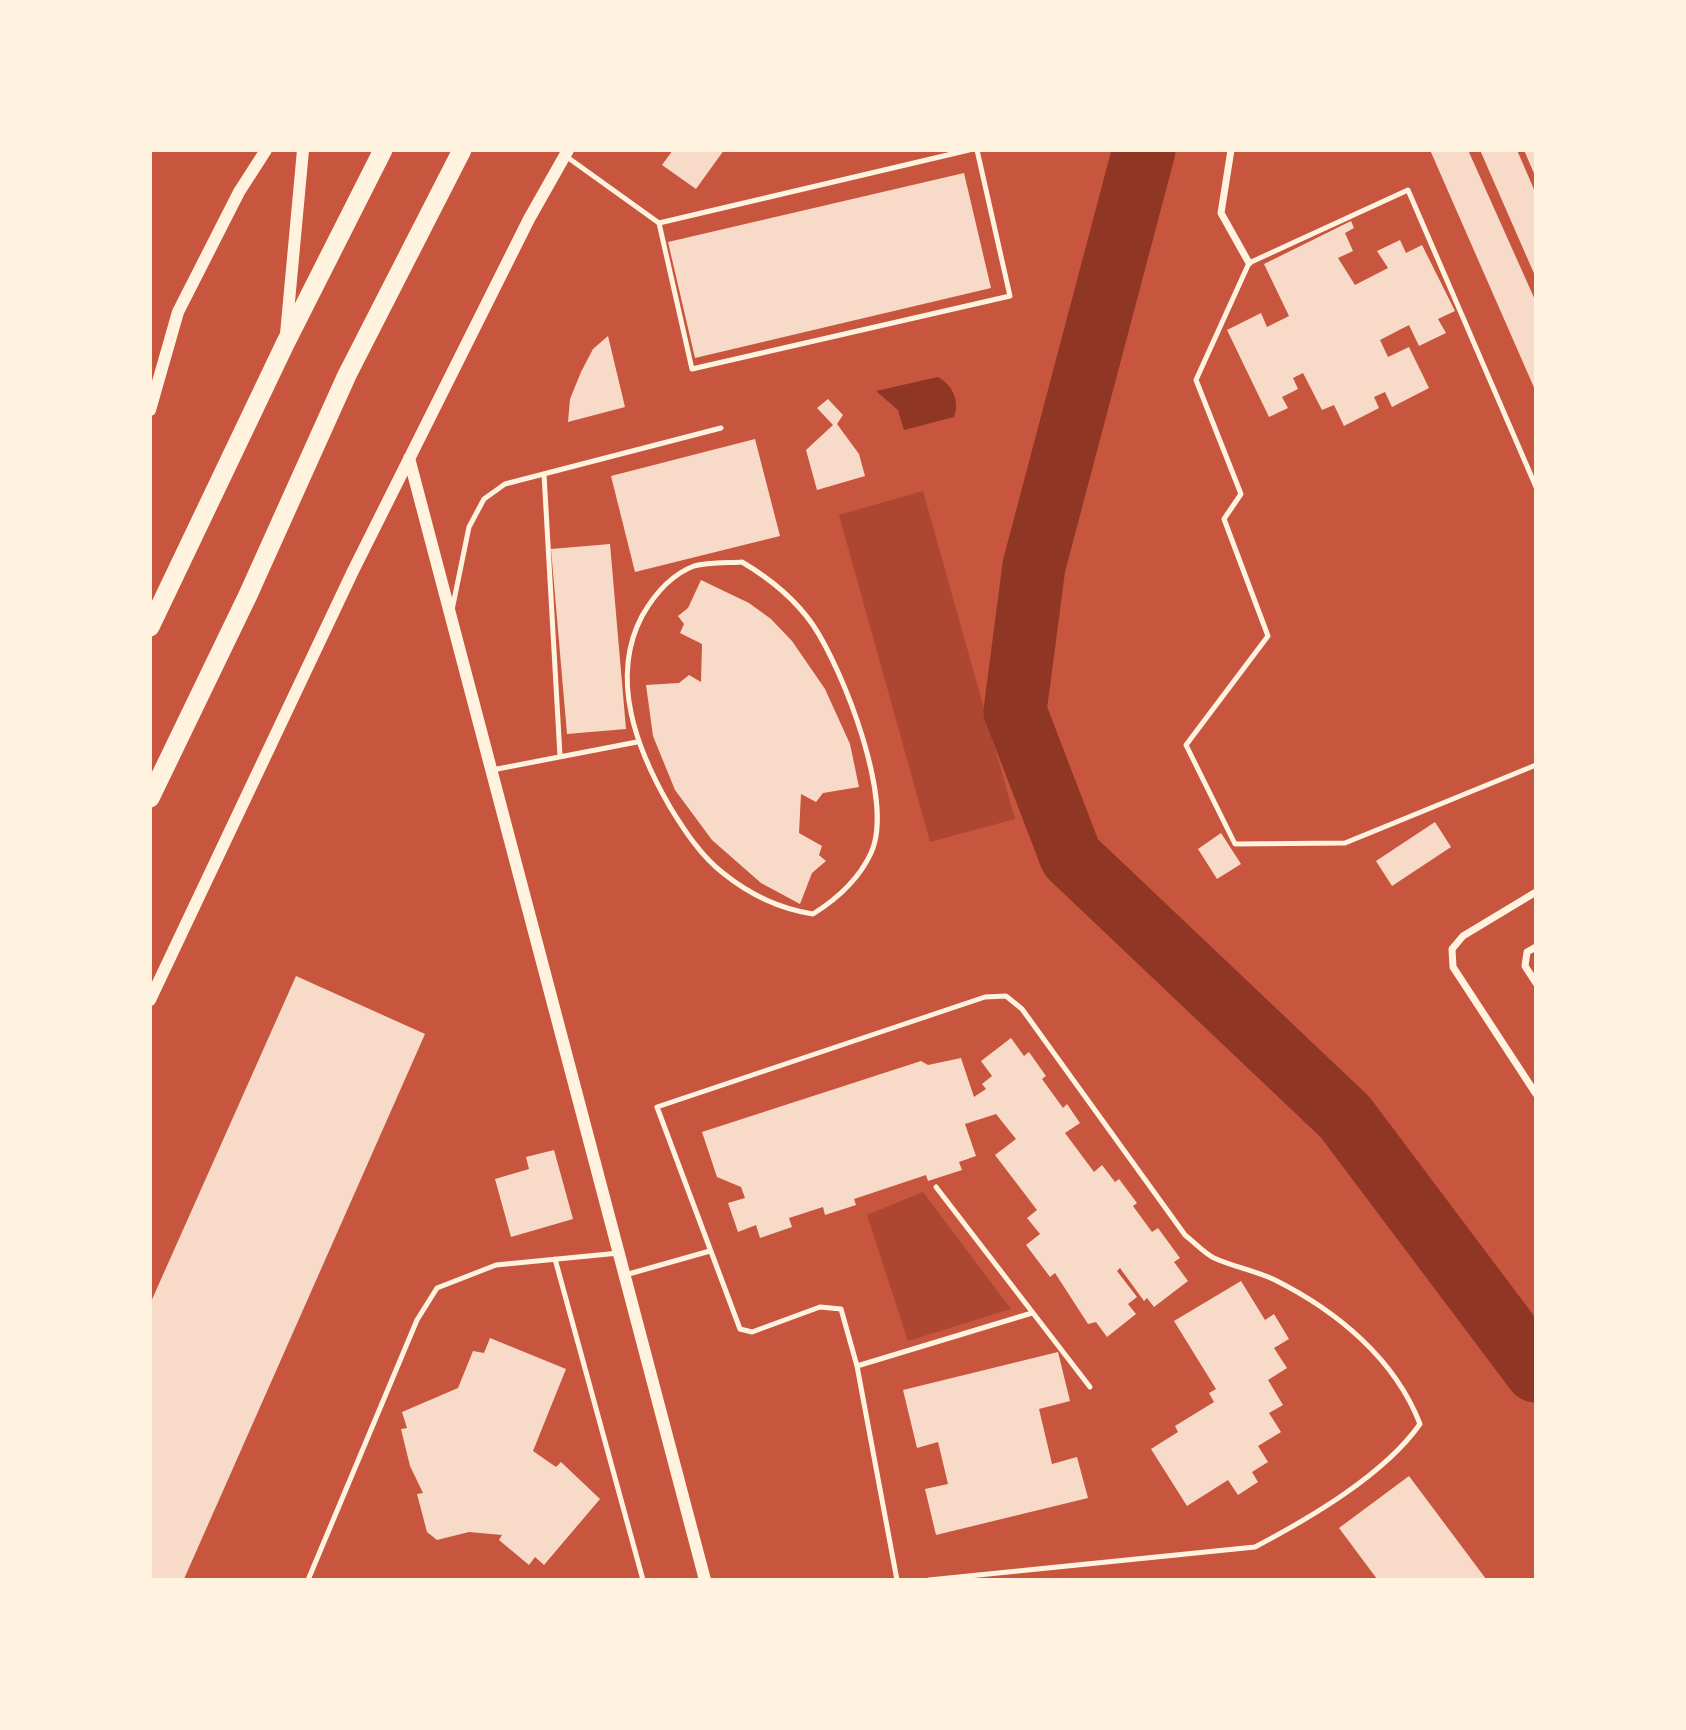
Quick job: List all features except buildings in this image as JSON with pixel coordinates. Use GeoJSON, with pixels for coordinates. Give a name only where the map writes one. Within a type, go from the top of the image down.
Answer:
{"type":"FeatureCollection","features":[{"type":"Feature","properties":{"kind":"highway"},"geometry":{"type":"LineString","coordinates":[[150,627],[285,344],[383,150]]}},
{"type":"Feature","properties":{"kind":"highway"},"geometry":{"type":"LineString","coordinates":[[150,798],[248,595],[346,375],[462,150]]}},
{"type":"Feature","properties":{"kind":"street"},"geometry":{"type":"LineString","coordinates":[[150,410],[178,312],[239,192],[266,150]]}},
{"type":"Feature","properties":{"kind":"street"},"geometry":{"type":"LineString","coordinates":[[285,344],[303,150]]}},
{"type":"Feature","properties":{"kind":"street"},"geometry":{"type":"LineString","coordinates":[[1231,150],[1221,213],[1249,263]]}},
{"type":"Feature","properties":{"kind":"street"},"geometry":{"type":"LineString","coordinates":[[150,1000],[409,458],[528,219],[566,153]]}},
{"type":"Feature","properties":{"kind":"street"},"geometry":{"type":"LineString","coordinates":[[409,458],[705,1580]]}},
{"type":"Feature","properties":{"kind":"street"},"geometry":{"type":"LineString","coordinates":[[1535,892],[1463,936],[1452,949],[1453,967],[1535,1094]]}},
{"type":"Feature","properties":{"kind":"street"},"geometry":{"type":"LineString","coordinates":[[1535,947],[1527,952],[1525,966],[1535,982]]}},
{"type":"Feature","properties":{"kind":"lane"},"geometry":{"type":"LineString","coordinates":[[659,223],[970,150]]}},
{"type":"Feature","properties":{"kind":"lane"},"geometry":{"type":"LineString","coordinates":[[566,153],[659,223],[692,369],[1010,296],[976,150]]}},
{"type":"Feature","properties":{"kind":"lane"},"geometry":{"type":"LineString","coordinates":[[1535,487],[1408,190],[1249,263],[1196,380],[1241,494],[1224,519],[1268,636],[1186,745],[1235,844],[1345,843],[1535,765]]}},
{"type":"Feature","properties":{"kind":"lane"},"geometry":{"type":"LineString","coordinates":[[451,617],[469,527],[484,499],[505,484],[721,428]]}},
{"type":"Feature","properties":{"kind":"lane"},"geometry":{"type":"LineString","coordinates":[[544,474],[561,756]]}},
{"type":"Feature","properties":{"kind":"lane"},"geometry":{"type":"LineString","coordinates":[[742,562],[771,579],[813,625],[840,680],[864,738],[876,794],[876,825],[872,851],[852,881],[832,902],[813,914],[794,911],[765,900],[721,872],[686,833],[651,775],[636,742],[627,681],[632,635],[656,591],[694,566],[742,562]]}},
{"type":"Feature","properties":{"kind":"lane"},"geometry":{"type":"LineString","coordinates":[[492,770],[636,742]]}},
{"type":"Feature","properties":{"kind":"lane"},"geometry":{"type":"LineString","coordinates":[[897,1580],[857,1366],[841,1308],[820,1307],[752,1332],[740,1329],[657,1107],[985,997],[1006,996],[1022,1009],[1185,1235],[1212,1257],[1273,1279],[1325,1311],[1391,1369],[1409,1394],[1420,1424],[1404,1447],[1286,1531],[1255,1547],[929,1580]]}},
{"type":"Feature","properties":{"kind":"lane"},"geometry":{"type":"LineString","coordinates":[[936,1187],[1090,1387]]}},
{"type":"Feature","properties":{"kind":"lane"},"geometry":{"type":"LineString","coordinates":[[625,1275],[710,1251]]}},
{"type":"Feature","properties":{"kind":"lane"},"geometry":{"type":"LineString","coordinates":[[308,1580],[417,1320],[437,1288],[495,1265],[618,1253]]}},
{"type":"Feature","properties":{"kind":"lane"},"geometry":{"type":"LineString","coordinates":[[555,1259],[643,1580]]}},
{"type":"Feature","properties":{"kind":"lane"},"geometry":{"type":"LineString","coordinates":[[857,1366],[1032,1312]]}},
{"type":"Feature","properties":{"kind":"shaded area"},"geometry":{"type":"Polygon","coordinates":[[[938,377],[954,394],[954,417],[904,430],[898,410],[876,391],[938,377]]]}},
{"type":"Feature","properties":{"kind":"shaded area"},"geometry":{"type":"Polygon","coordinates":[[[923,491],[1015,819],[930,842],[839,515],[923,491]]]}},
{"type":"Feature","properties":{"kind":"shaded area"},"geometry":{"type":"Polygon","coordinates":[[[923,1192],[1011,1309],[908,1341],[867,1215],[923,1192]]]}},
{"type":"Feature","properties":{"kind":"waterway"},"geometry":{"type":"LineString","coordinates":[[1144,150],[1034,566],[1015,711],[1071,857],[1345,1117],[1536,1371]]}}]}
